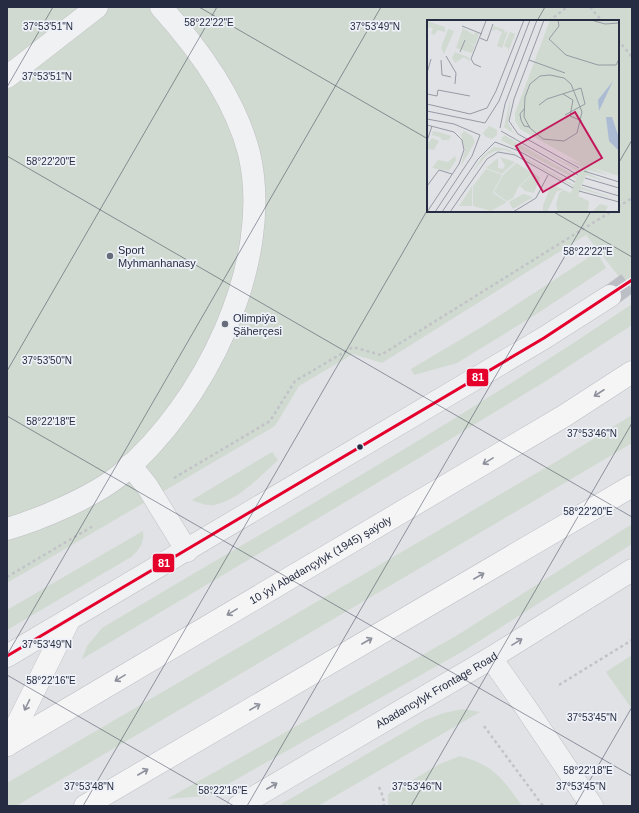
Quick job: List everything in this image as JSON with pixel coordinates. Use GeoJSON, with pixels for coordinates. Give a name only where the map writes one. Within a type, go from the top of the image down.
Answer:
{"type":"FeatureCollection","features":[{"type":"Feature","properties":{"kind":"main road","name":"10 ýyl Abadançylyk (1945) şaýoly"},"geometry":{"type":"LineString","coordinates":[[7,745],[550,424],[632,372]]}},
{"type":"Feature","properties":{"kind":"main road"},"geometry":{"type":"LineString","coordinates":[[85,806],[632,486]]}},
{"type":"Feature","properties":{"kind":"main road"},"geometry":{"type":"LineString","coordinates":[[7,745],[69,620]]}},
{"type":"Feature","properties":{"kind":"street"},"geometry":{"type":"LineString","coordinates":[[7,77],[98,7]]}},
{"type":"Feature","properties":{"kind":"street"},"geometry":{"type":"LineString","coordinates":[[7,529],[86,496],[119,476],[167,428],[203,374],[217,348],[239,293],[248,256],[253,223],[254,188],[249,154],[239,124],[208,65],[190,39],[161,7]]}},
{"type":"Feature","properties":{"kind":"street"},"geometry":{"type":"LineString","coordinates":[[7,656],[187,551],[538,342],[610,296]]}},
{"type":"Feature","properties":{"kind":"street"},"geometry":{"type":"LineString","coordinates":[[130,465],[151,492],[187,551]]}},
{"type":"Feature","properties":{"kind":"street","name":"Abadancylyk Frontage Road"},"geometry":{"type":"LineString","coordinates":[[238,806],[491,658],[632,570]]}},
{"type":"Feature","properties":{"kind":"street"},"geometry":{"type":"LineString","coordinates":[[491,658],[592,806]]}},
{"type":"Feature","properties":{"kind":"path"},"geometry":{"type":"LineString","coordinates":[[550,20],[567,7]]}},
{"type":"Feature","properties":{"kind":"path"},"geometry":{"type":"LineString","coordinates":[[590,7],[601,20]]}},
{"type":"Feature","properties":{"kind":"path"},"geometry":{"type":"LineString","coordinates":[[619,41],[632,57]]}},
{"type":"Feature","properties":{"kind":"path"},"geometry":{"type":"LineString","coordinates":[[619,206],[632,198]]}},
{"type":"Feature","properties":{"kind":"path"},"geometry":{"type":"LineString","coordinates":[[151,492],[270,421],[295,382],[301,378],[353,347],[381,355],[610,212]]}},
{"type":"Feature","properties":{"kind":"path"},"geometry":{"type":"LineString","coordinates":[[7,577],[96,524]]}},
{"type":"Feature","properties":{"kind":"path"},"geometry":{"type":"LineString","coordinates":[[559,685],[632,640]]}},
{"type":"Feature","properties":{"kind":"path"},"geometry":{"type":"LineString","coordinates":[[484,726],[544,806]]}},
{"type":"Feature","properties":{"kind":"path"},"geometry":{"type":"LineString","coordinates":[[379,787],[384,797],[384,806]]}},
{"type":"Feature","properties":{"kind":"shaded area","name":"Olimpiýa Şäherçesi"},"geometry":{"type":"Polygon","coordinates":[[[7,7],[632,7],[632,293],[586,235],[382,363],[353,354],[299,386],[275,426],[7,583],[7,7]]]}},
{"type":"Feature","properties":{"kind":"shaded area"},"geometry":{"type":"Polygon","coordinates":[[[597,252],[606,268],[535,315],[457,363],[414,375],[411,369],[485,325],[597,252]]]}},
{"type":"Feature","properties":{"kind":"shaded area"},"geometry":{"type":"Polygon","coordinates":[[[632,304],[632,325],[546,381],[82,659],[87,646],[102,628],[436,430],[502,389],[632,304]]]}},
{"type":"Feature","properties":{"kind":"shaded area"},"geometry":{"type":"Polygon","coordinates":[[[632,415],[632,443],[16,806],[7,806],[7,783],[564,457],[632,415]]]}},
{"type":"Feature","properties":{"kind":"shaded area"},"geometry":{"type":"Polygon","coordinates":[[[272,452],[278,460],[232,499],[214,505],[203,504],[192,500],[272,452]]]}},
{"type":"Feature","properties":{"kind":"shaded area"},"geometry":{"type":"Polygon","coordinates":[[[632,524],[632,544],[465,650],[214,792],[204,796],[167,799],[456,636],[632,524]]]}},
{"type":"Feature","properties":{"kind":"shaded area"},"geometry":{"type":"Polygon","coordinates":[[[143,531],[141,546],[131,557],[7,630],[7,610],[143,531]]]}},
{"type":"Feature","properties":{"kind":"shaded area"},"geometry":{"type":"Polygon","coordinates":[[[632,655],[632,709],[606,672],[632,655]]]}},
{"type":"Feature","properties":{"kind":"shaded area"},"geometry":{"type":"Polygon","coordinates":[[[463,709],[480,712],[318,806],[278,806],[425,720],[444,713],[463,709]]]}},
{"type":"Feature","properties":{"kind":"shaded area"},"geometry":{"type":"Polygon","coordinates":[[[460,756],[482,764],[497,774],[522,806],[388,806],[388,794],[440,764],[460,756]]]}},
{"type":"Feature","properties":{"kind":"tunnel"},"geometry":{"type":"LineString","coordinates":[[610,296],[632,280]]}},
{"type":"Feature","properties":{"kind":"transit line","name":"81"},"geometry":{"type":"LineString","coordinates":[[7,656],[544,338],[632,280]]}},
{"type":"Feature","properties":{"kind":"place","name":"Sport Myhmanhanasy"},"geometry":{"type":"Point","coordinates":[110,256]}},
{"type":"Feature","properties":{"kind":"place","name":"Olimpiýa Şäherçesi"},"geometry":{"type":"Point","coordinates":[225,324]}}]}
